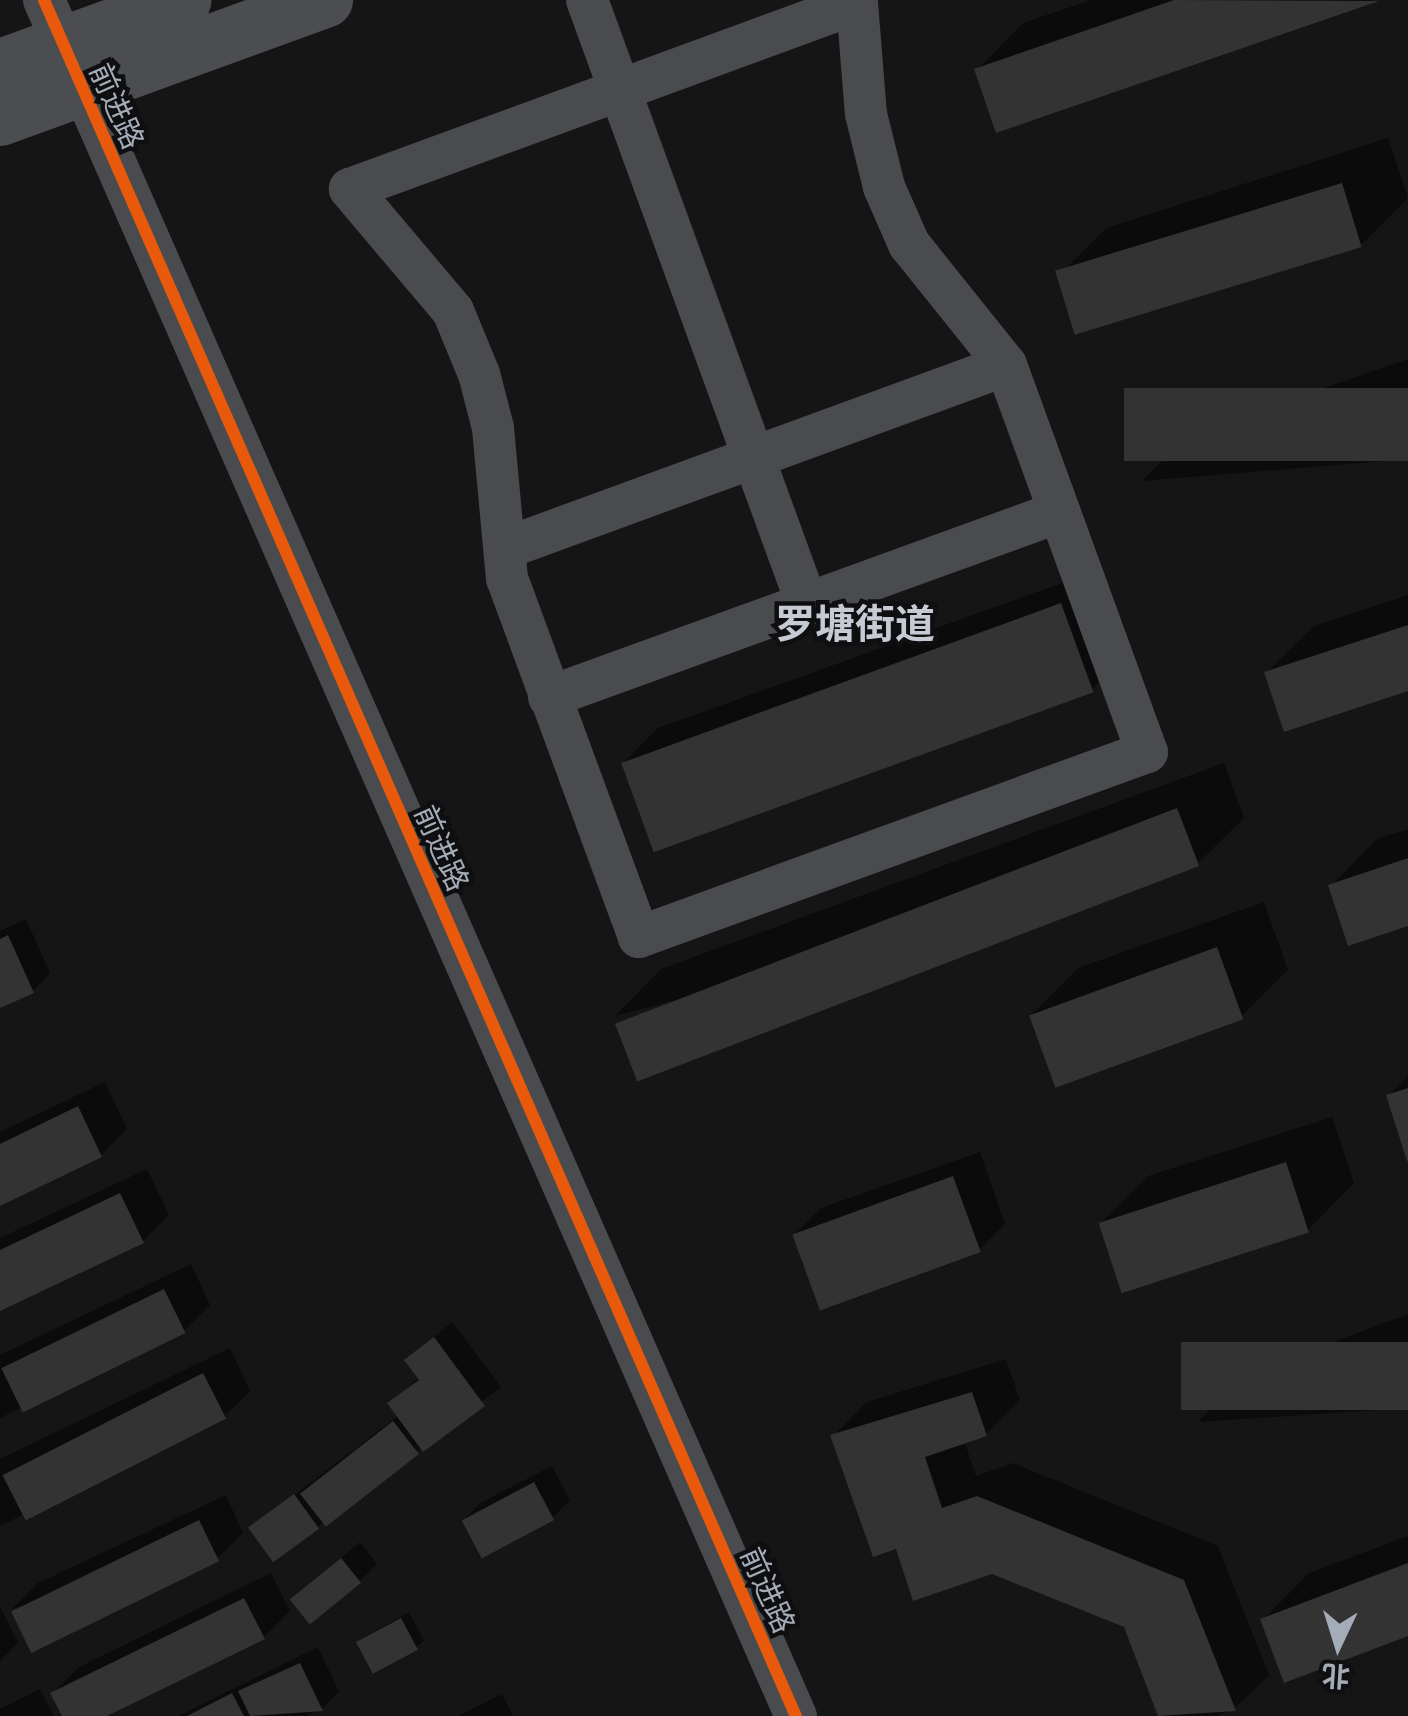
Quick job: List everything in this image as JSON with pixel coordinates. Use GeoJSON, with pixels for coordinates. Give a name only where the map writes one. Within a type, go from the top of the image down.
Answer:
{"type":"FeatureCollection","features":[{"type":"Feature","properties":{"kind":"main road"},"geometry":{"type":"LineString","coordinates":[[0,66],[183,0]]}},
{"type":"Feature","properties":{"kind":"main road"},"geometry":{"type":"LineString","coordinates":[[0,118],[63,44],[325,0]]}},
{"type":"Feature","properties":{"kind":"street"},"geometry":{"type":"LineString","coordinates":[[587,0],[807,604]]}},
{"type":"Feature","properties":{"kind":"street"},"geometry":{"type":"LineString","coordinates":[[857,2],[866,114],[884,187],[908,244],[1006,364],[1147,752],[638,938],[508,579],[493,428],[453,311],[350,189],[857,2]]}},
{"type":"Feature","properties":{"kind":"street","name":"前进路"},"geometry":{"type":"LineString","coordinates":[[63,44],[796,1716]]}},
{"type":"Feature","properties":{"kind":"street"},"geometry":{"type":"LineString","coordinates":[[506,548],[1006,364]]}},
{"type":"Feature","properties":{"kind":"street"},"geometry":{"type":"LineString","coordinates":[[549,697],[1059,512]]}},
{"type":"Feature","properties":{"kind":"building"},"geometry":{"type":"Polygon","coordinates":[[[1174,0],[1379,1],[996,133],[974,69],[1174,0]]]}},
{"type":"Feature","properties":{"kind":"building"},"geometry":{"type":"Polygon","coordinates":[[[1342,183],[1362,247],[1075,335],[1055,271],[1342,183]]]}},
{"type":"Feature","properties":{"kind":"building"},"geometry":{"type":"Polygon","coordinates":[[[1124,388],[1408,388],[1408,461],[1124,461],[1124,388]]]}},
{"type":"Feature","properties":{"kind":"building"},"geometry":{"type":"Polygon","coordinates":[[[1061,603],[1093,692],[654,852],[621,763],[1061,603]]]}},
{"type":"Feature","properties":{"kind":"building"},"geometry":{"type":"Polygon","coordinates":[[[1408,625],[1408,691],[1284,732],[1264,672],[1408,625]]]}},
{"type":"Feature","properties":{"kind":"building"},"geometry":{"type":"Polygon","coordinates":[[[1177,808],[1199,866],[637,1082],[615,1024],[1177,808]]]}},
{"type":"Feature","properties":{"kind":"building"},"geometry":{"type":"Polygon","coordinates":[[[1408,858],[1408,926],[1348,946],[1328,885],[1408,858]]]}},
{"type":"Feature","properties":{"kind":"building"},"geometry":{"type":"Polygon","coordinates":[[[8,935],[34,993],[0,1008],[0,939],[8,935]]]}},
{"type":"Feature","properties":{"kind":"building"},"geometry":{"type":"Polygon","coordinates":[[[1217,947],[1243,1019],[1055,1088],[1029,1015],[1217,947]]]}},
{"type":"Feature","properties":{"kind":"building"},"geometry":{"type":"Polygon","coordinates":[[[1408,1088],[1408,1161],[1407,1161],[1386,1095],[1408,1088]]]}},
{"type":"Feature","properties":{"kind":"building"},"geometry":{"type":"Polygon","coordinates":[[[78,1106],[102,1157],[0,1206],[0,1144],[78,1106]]]}},
{"type":"Feature","properties":{"kind":"building"},"geometry":{"type":"Polygon","coordinates":[[[1286,1162],[1309,1232],[1122,1293],[1099,1223],[1286,1162]]]}},
{"type":"Feature","properties":{"kind":"building"},"geometry":{"type":"Polygon","coordinates":[[[953,1176],[981,1252],[820,1311],[792,1234],[953,1176]]]}},
{"type":"Feature","properties":{"kind":"building"},"geometry":{"type":"Polygon","coordinates":[[[120,1193],[144,1243],[0,1311],[0,1250],[120,1193]]]}},
{"type":"Feature","properties":{"kind":"building"},"geometry":{"type":"Polygon","coordinates":[[[164,1289],[185,1333],[23,1412],[1,1368],[164,1289]]]}},
{"type":"Feature","properties":{"kind":"building"},"geometry":{"type":"Polygon","coordinates":[[[434,1337],[485,1406],[423,1452],[387,1403],[419,1380],[404,1360],[434,1337]]]}},
{"type":"Feature","properties":{"kind":"building"},"geometry":{"type":"Polygon","coordinates":[[[1181,1342],[1408,1342],[1408,1410],[1181,1410],[1181,1342]]]}},
{"type":"Feature","properties":{"kind":"building"},"geometry":{"type":"Polygon","coordinates":[[[203,1373],[226,1418],[26,1521],[3,1475],[203,1373]]]}},
{"type":"Feature","properties":{"kind":"building"},"geometry":{"type":"Polygon","coordinates":[[[972,1392],[987,1436],[925,1457],[942,1508],[977,1496],[1184,1580],[1236,1711],[1158,1716],[1124,1627],[992,1574],[913,1601],[896,1549],[873,1557],[830,1435],[972,1392]]]}},
{"type":"Feature","properties":{"kind":"building"},"geometry":{"type":"Polygon","coordinates":[[[393,1421],[419,1454],[326,1527],[300,1494],[393,1421]]]}},
{"type":"Feature","properties":{"kind":"building"},"geometry":{"type":"Polygon","coordinates":[[[534,1482],[554,1520],[482,1558],[462,1520],[534,1482]]]}},
{"type":"Feature","properties":{"kind":"building"},"geometry":{"type":"Polygon","coordinates":[[[294,1494],[319,1529],[273,1562],[248,1528],[294,1494]]]}},
{"type":"Feature","properties":{"kind":"building"},"geometry":{"type":"Polygon","coordinates":[[[199,1520],[219,1561],[31,1653],[11,1612],[199,1520]]]}},
{"type":"Feature","properties":{"kind":"building"},"geometry":{"type":"Polygon","coordinates":[[[341,1558],[361,1583],[310,1624],[290,1600],[341,1558]]]}},
{"type":"Feature","properties":{"kind":"building"},"geometry":{"type":"Polygon","coordinates":[[[1408,1563],[1408,1636],[1284,1683],[1260,1619],[1408,1563]]]}},
{"type":"Feature","properties":{"kind":"building"},"geometry":{"type":"Polygon","coordinates":[[[244,1598],[265,1639],[107,1716],[62,1716],[50,1693],[244,1598]]]}},
{"type":"Feature","properties":{"kind":"building"},"geometry":{"type":"Polygon","coordinates":[[[401,1618],[418,1650],[373,1674],[356,1642],[401,1618]]]}},
{"type":"Feature","properties":{"kind":"building"},"geometry":{"type":"Polygon","coordinates":[[[300,1663],[323,1711],[250,1716],[238,1691],[300,1663]]]}},
{"type":"Feature","properties":{"kind":"building"},"geometry":{"type":"Polygon","coordinates":[[[232,1693],[244,1716],[187,1716],[232,1693]]]}},
{"type":"Feature","properties":{"kind":"cycle path"},"geometry":{"type":"LineString","coordinates":[[44,0],[796,1716]]}},
{"type":"Feature","properties":{"kind":"district","name":"罗塘街道"},"geometry":{"type":"Point","coordinates":[855,624]}}]}
